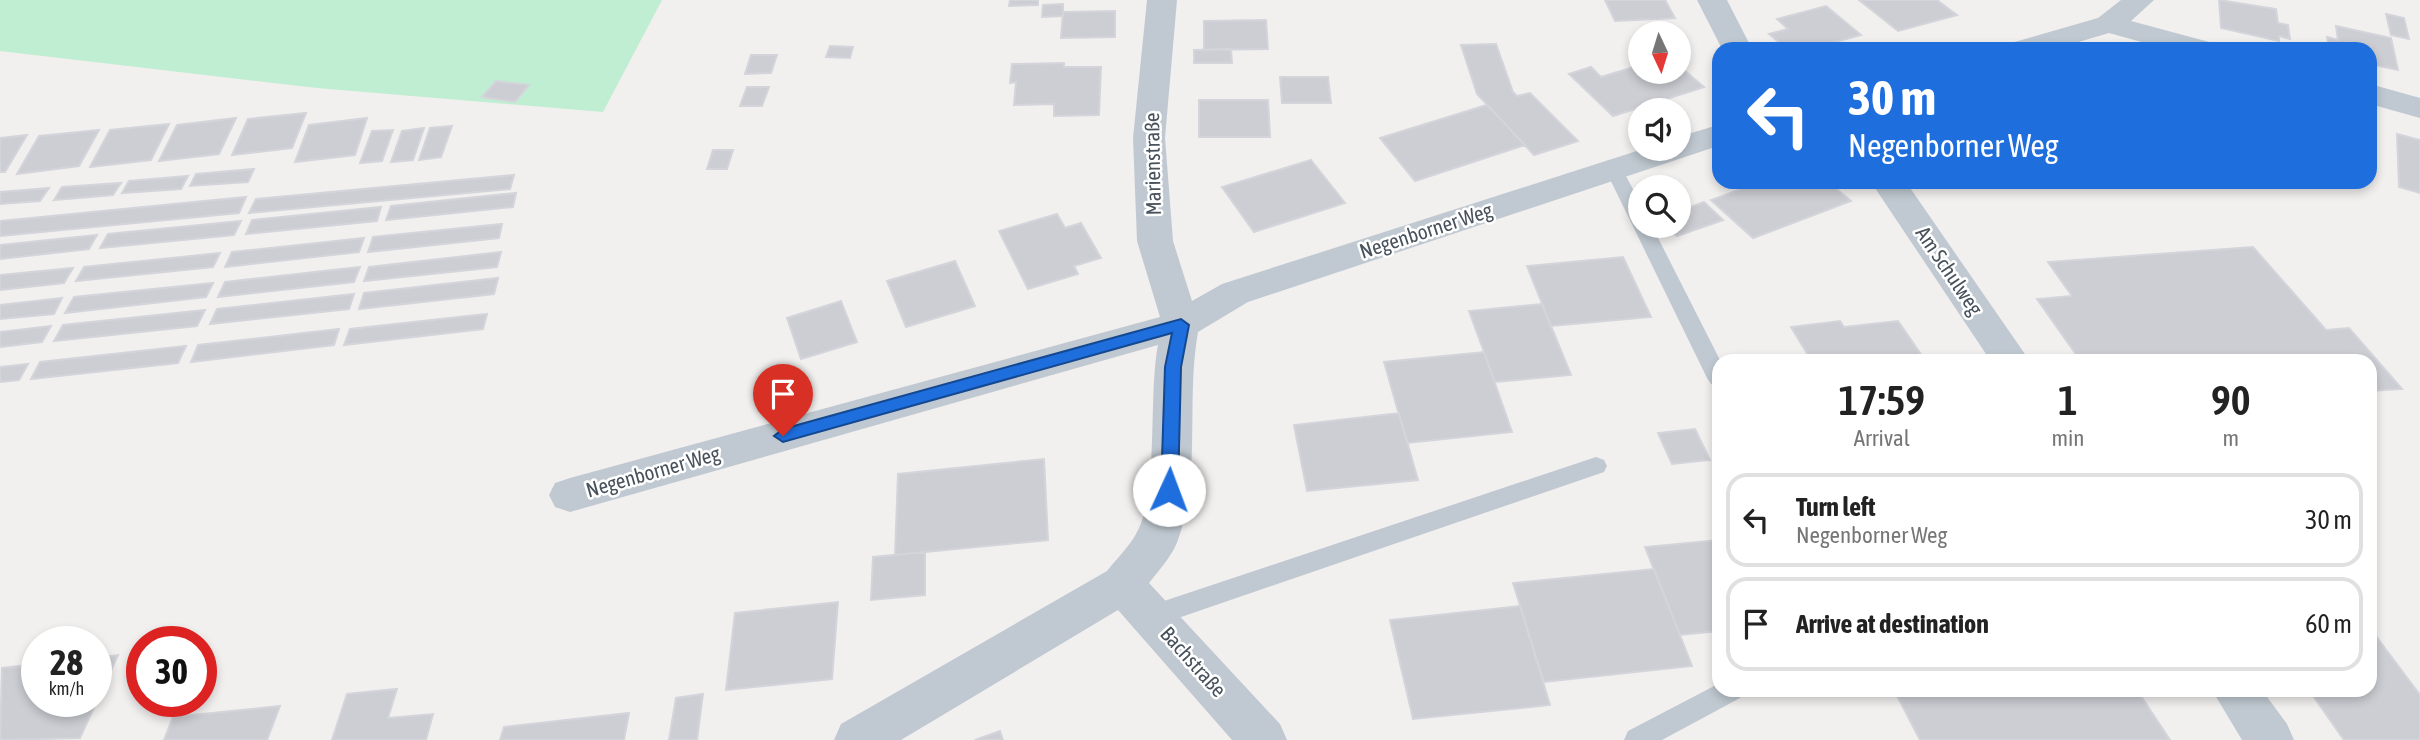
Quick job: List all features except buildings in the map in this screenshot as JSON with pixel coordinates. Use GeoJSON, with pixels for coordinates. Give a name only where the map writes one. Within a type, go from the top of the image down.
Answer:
{"type":"FeatureCollection","features":[{"type":"Feature","properties":{"kind":"street","name":"Marienstraße"},"geometry":{"type":"LineString","coordinates":[[1162,0],[1149,138],[1151,177],[1155,241],[1181,325]]}},
{"type":"Feature","properties":{"kind":"street"},"geometry":{"type":"LineString","coordinates":[[1712,0],[1733,42]]}},
{"type":"Feature","properties":{"kind":"street"},"geometry":{"type":"LineString","coordinates":[[2046,42],[2109,24],[2139,0]]}},
{"type":"Feature","properties":{"kind":"street"},"geometry":{"type":"LineString","coordinates":[[2109,24],[2176,42]]}},
{"type":"Feature","properties":{"kind":"street"},"geometry":{"type":"LineString","coordinates":[[2377,96],[2420,108]]}},
{"type":"Feature","properties":{"kind":"street","name":"Negenborner Weg"},"geometry":{"type":"LineString","coordinates":[[1691,144],[1712,137]]}},
{"type":"Feature","properties":{"kind":"street","name":"Negenborner Weg"},"geometry":{"type":"LineString","coordinates":[[570,495],[1181,325],[1235,293],[1638,161]]}},
{"type":"Feature","properties":{"kind":"street","name":"Am Schulweg"},"geometry":{"type":"LineString","coordinates":[[1893,189],[2006,354]]}},
{"type":"Feature","properties":{"kind":"street"},"geometry":{"type":"LineString","coordinates":[[858,740],[1138,600],[1158,538],[1169,490],[1173,367],[1181,325]]}},
{"type":"Feature","properties":{"kind":"street","name":"Bachstraße"},"geometry":{"type":"LineString","coordinates":[[1138,600],[1263,740]]}},
{"type":"Feature","properties":{"kind":"street"},"geometry":{"type":"LineString","coordinates":[[2240,697],[2270,740]]}},
{"type":"Feature","properties":{"kind":"lane"},"geometry":{"type":"LineString","coordinates":[[1614,169],[1628,197]]}},
{"type":"Feature","properties":{"kind":"lane"},"geometry":{"type":"LineString","coordinates":[[1648,238],[1712,365]]}},
{"type":"Feature","properties":{"kind":"lane"},"geometry":{"type":"LineString","coordinates":[[1138,600],[1596,466]]}},
{"type":"Feature","properties":{"kind":"lane"},"geometry":{"type":"LineString","coordinates":[[1637,740],[1718,697]]}},
{"type":"Feature","properties":{"kind":"green space"},"geometry":{"type":"Polygon","coordinates":[[[0,0],[662,0],[603,112],[317,88],[0,51],[0,0]]]}},
{"type":"Feature","properties":{"kind":"route"},"geometry":{"type":"LineString","coordinates":[[783,436],[1181,325],[1173,367],[1169,490]]}}]}
